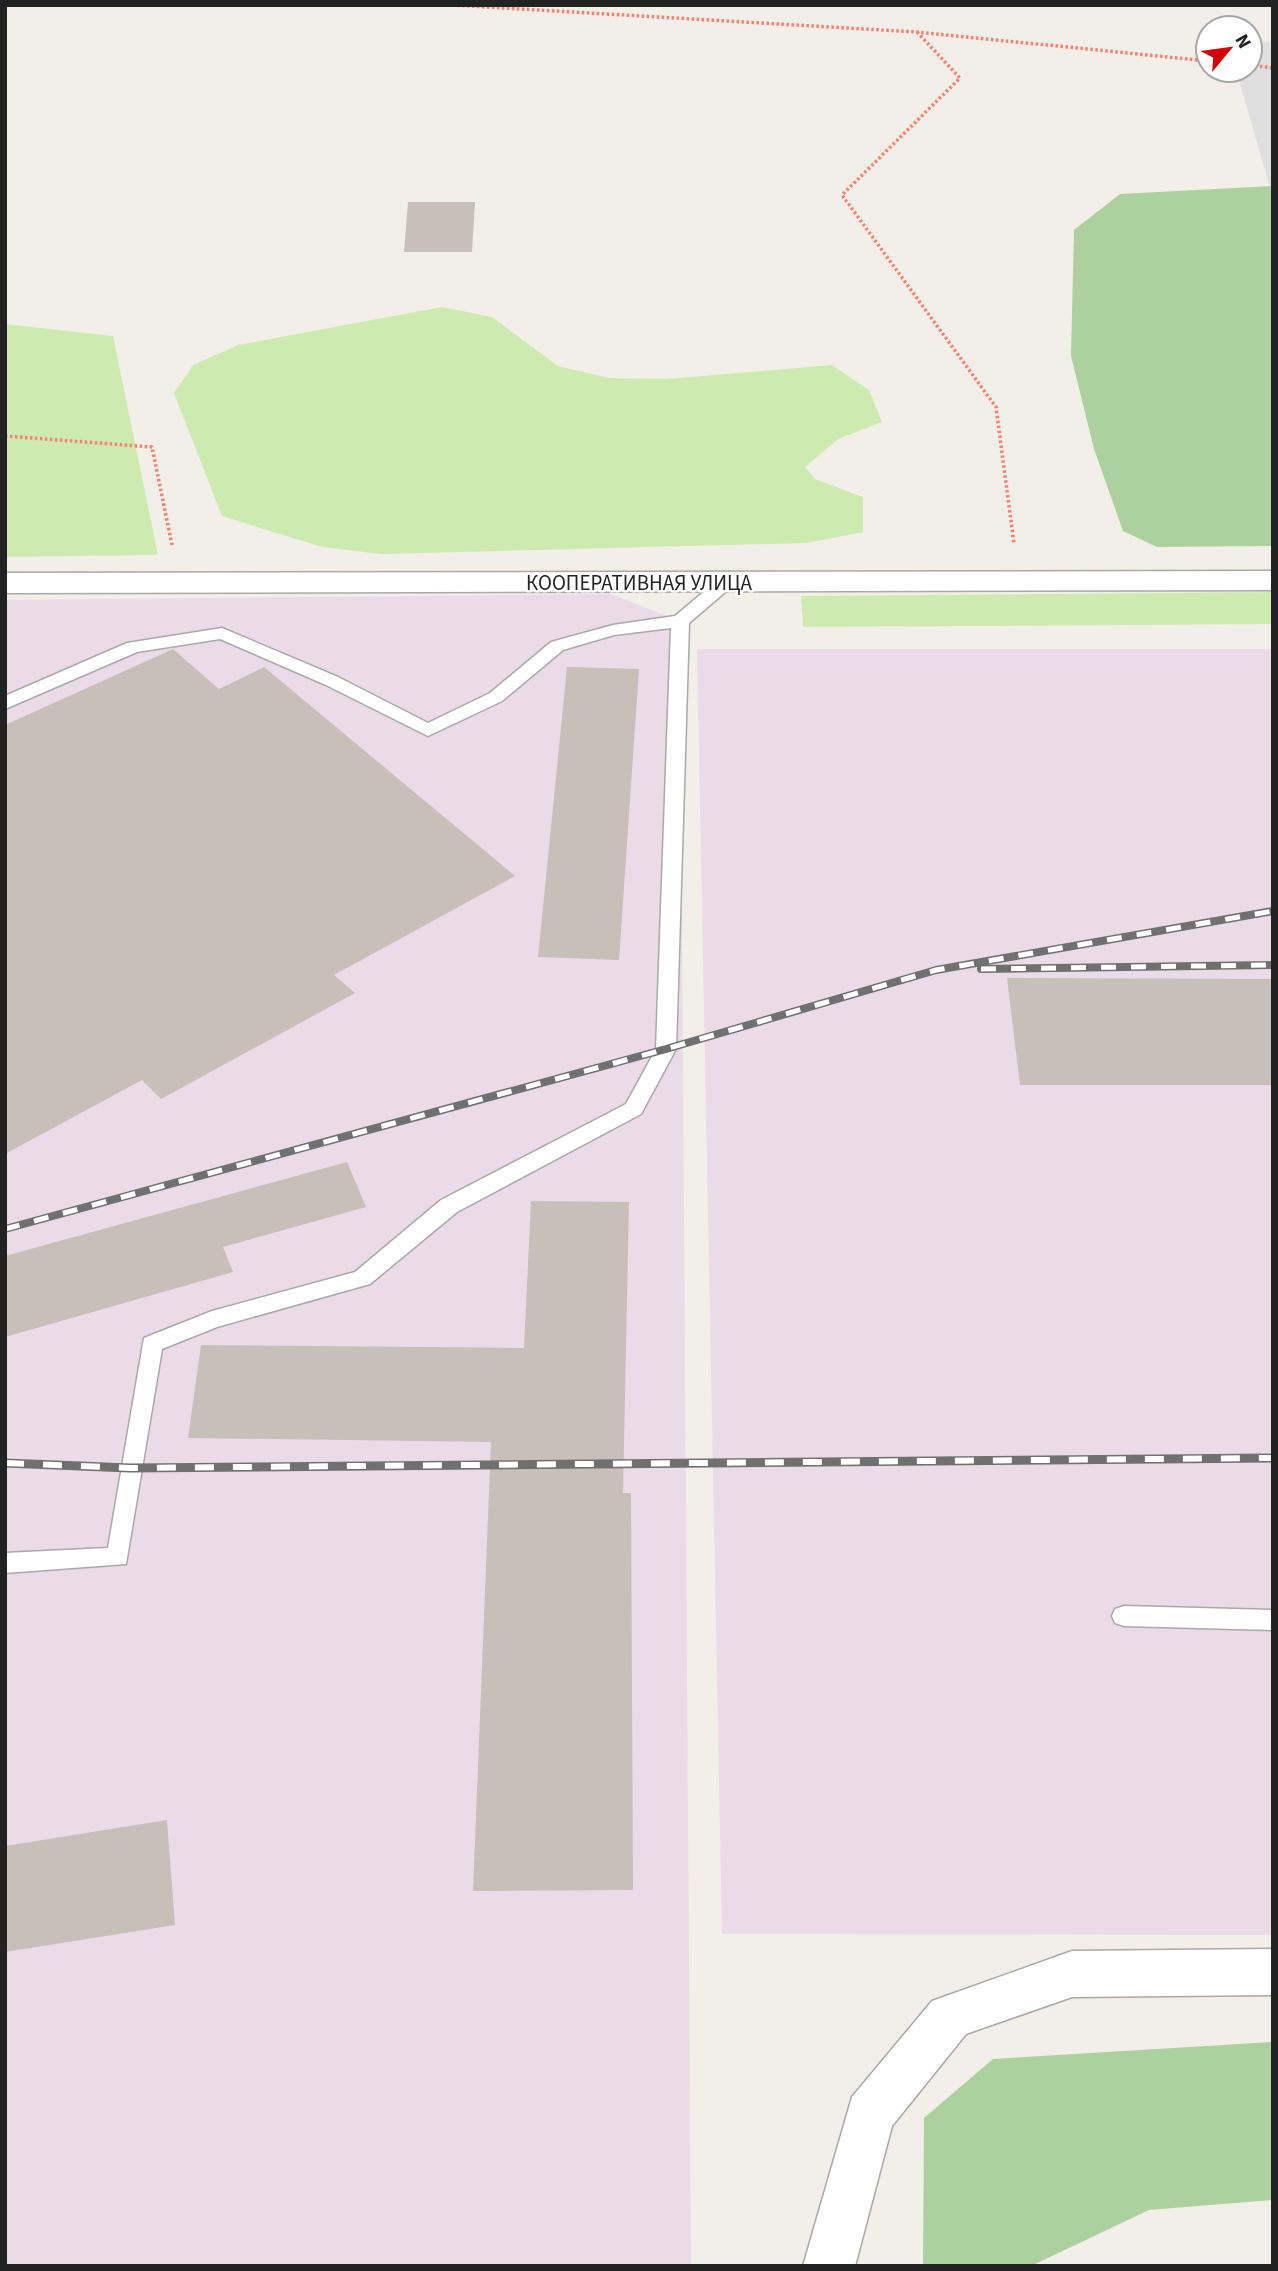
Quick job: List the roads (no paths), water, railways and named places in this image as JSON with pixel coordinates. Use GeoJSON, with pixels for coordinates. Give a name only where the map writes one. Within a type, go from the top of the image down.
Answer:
{"type":"FeatureCollection","features":[{"type":"Feature","properties":{"kind":"street","name":"КООПЕРАТИВНАЯ УЛИЦА"},"geometry":{"type":"LineString","coordinates":[[5,583],[724,584],[1273,580]]}},
{"type":"Feature","properties":{"kind":"street"},"geometry":{"type":"LineString","coordinates":[[829,2266],[870,2114],[949,2017],[1072,1974],[1273,1972]]}},
{"type":"Feature","properties":{"kind":"lane"},"geometry":{"type":"LineString","coordinates":[[5,704],[133,648],[222,633],[332,681],[428,730],[496,697],[558,646],[613,630],[680,621],[724,584]]}},
{"type":"Feature","properties":{"kind":"lane"},"geometry":{"type":"LineString","coordinates":[[5,1563],[118,1557],[152,1344],[212,1320],[362,1278],[449,1206],[634,1109],[666,1049],[680,621]]}},
{"type":"Feature","properties":{"kind":"lane"},"geometry":{"type":"LineString","coordinates":[[1124,1616],[1273,1620]]}},
{"type":"Feature","properties":{"kind":"railway"},"geometry":{"type":"LineString","coordinates":[[5,1229],[666,1049],[936,970],[1273,911]]}},
{"type":"Feature","properties":{"kind":"railway"},"geometry":{"type":"LineString","coordinates":[[981,969],[1273,965]]}},
{"type":"Feature","properties":{"kind":"railway"},"geometry":{"type":"LineString","coordinates":[[5,1463],[130,1468],[1273,1458]]}}]}
